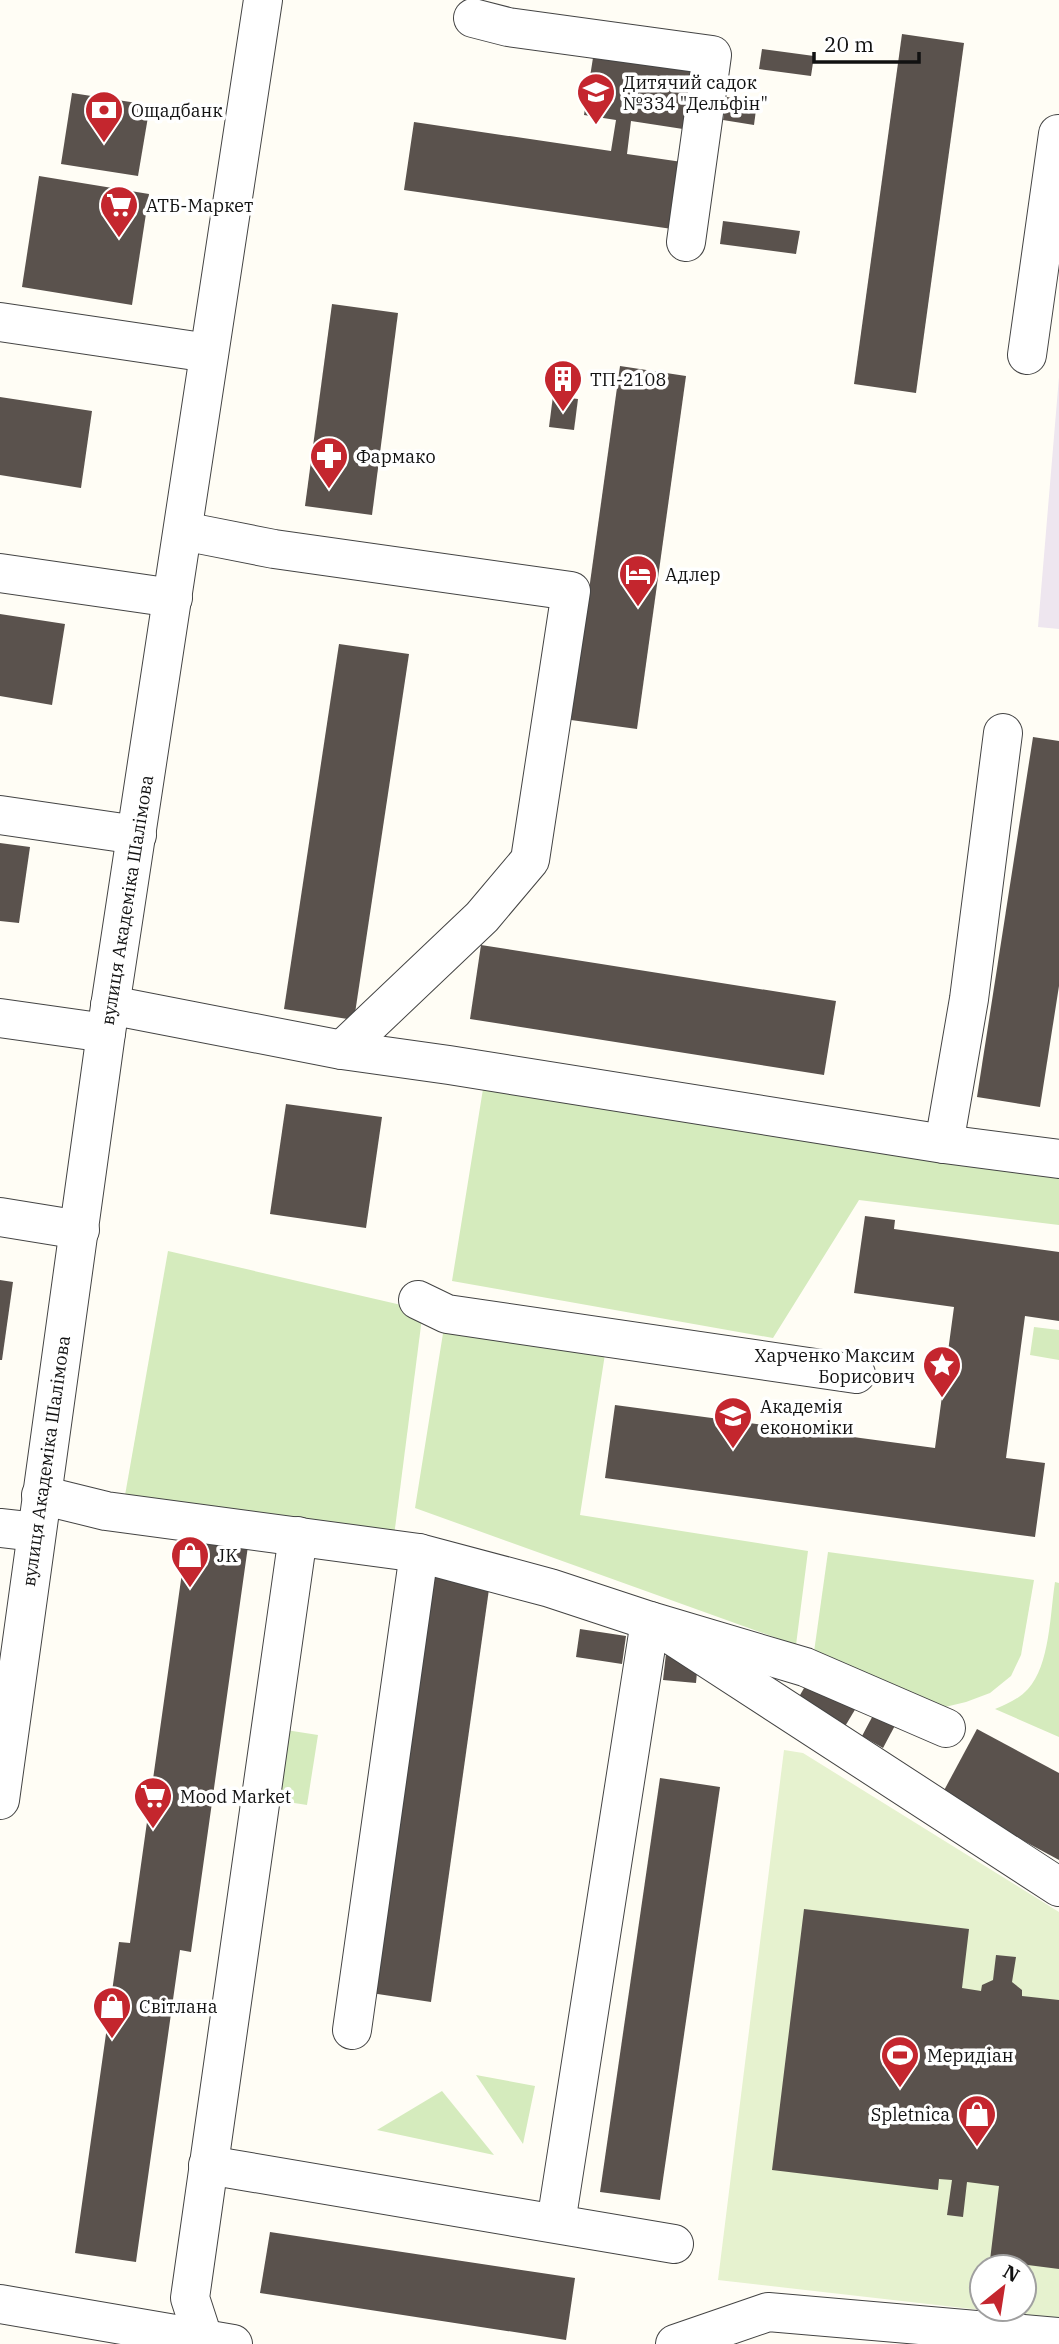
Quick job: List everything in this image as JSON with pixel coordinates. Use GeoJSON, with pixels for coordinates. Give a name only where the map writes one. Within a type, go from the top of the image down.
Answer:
{"type":"FeatureCollection","features":[{"type":"Feature","properties":{"kind":"street","name":"вулиця Академіка Шалімова"},"geometry":{"type":"LineString","coordinates":[[0,1800],[18,1530],[41,1494],[108,1019],[263,0]]}},
{"type":"Feature","properties":{"kind":"street"},"geometry":{"type":"LineString","coordinates":[[473,18],[508,27],[712,55],[685,242]]}},
{"type":"Feature","properties":{"kind":"street"},"geometry":{"type":"LineString","coordinates":[[1027,355],[1058,134]]}},
{"type":"Feature","properties":{"kind":"street"},"geometry":{"type":"LineString","coordinates":[[0,322],[209,353]]}},
{"type":"Feature","properties":{"kind":"street"},"geometry":{"type":"LineString","coordinates":[[183,531],[286,551],[571,591],[530,860],[482,917],[342,1050]]}},
{"type":"Feature","properties":{"kind":"street"},"geometry":{"type":"LineString","coordinates":[[0,573],[173,598]]}},
{"type":"Feature","properties":{"kind":"street"},"geometry":{"type":"LineString","coordinates":[[944,1144],[969,999],[1003,733]]}},
{"type":"Feature","properties":{"kind":"street"},"geometry":{"type":"LineString","coordinates":[[0,815],[137,835]]}},
{"type":"Feature","properties":{"kind":"street"},"geometry":{"type":"LineString","coordinates":[[0,1018],[108,1019],[342,1050],[944,1144],[1059,1159]]}},
{"type":"Feature","properties":{"kind":"street"},"geometry":{"type":"LineString","coordinates":[[0,1217],[80,1230]]}},
{"type":"Feature","properties":{"kind":"street"},"geometry":{"type":"LineString","coordinates":[[418,1300],[447,1314],[856,1374]]}},
{"type":"Feature","properties":{"kind":"street"},"geometry":{"type":"LineString","coordinates":[[41,1494],[106,1511],[419,1553],[551,1588],[650,1621],[805,1667],[946,1728]]}},
{"type":"Feature","properties":{"kind":"street"},"geometry":{"type":"LineString","coordinates":[[215,2343],[190,2298],[298,1536]]}},
{"type":"Feature","properties":{"kind":"street"},"geometry":{"type":"LineString","coordinates":[[352,2030],[419,1553]]}},
{"type":"Feature","properties":{"kind":"street"},"geometry":{"type":"LineString","coordinates":[[650,1621],[1059,1887]]}},
{"type":"Feature","properties":{"kind":"street"},"geometry":{"type":"LineString","coordinates":[[556,2222],[650,1621]]}},
{"type":"Feature","properties":{"kind":"street"},"geometry":{"type":"LineString","coordinates":[[208,2165],[674,2244]]}},
{"type":"Feature","properties":{"kind":"street"},"geometry":{"type":"LineString","coordinates":[[0,2304],[215,2343]]}},
{"type":"Feature","properties":{"kind":"street"},"geometry":{"type":"LineString","coordinates":[[675,2344],[768,2312],[1059,2337]]}},
{"type":"Feature","properties":{"kind":"shaded area"},"geometry":{"type":"Polygon","coordinates":[[[1059,377],[1059,629],[1038,627],[1059,377]]]}},
{"type":"Feature","properties":{"kind":"green space"},"geometry":{"type":"Polygon","coordinates":[[[483,1089],[1059,1173],[1059,1225],[859,1200],[773,1338],[452,1281],[483,1089]]]}},
{"type":"Feature","properties":{"kind":"green space"},"geometry":{"type":"Polygon","coordinates":[[[168,1251],[423,1310],[394,1536],[124,1501],[168,1251]]]}},
{"type":"Feature","properties":{"kind":"green space"},"geometry":{"type":"Polygon","coordinates":[[[444,1327],[605,1354],[580,1515],[808,1551],[796,1645],[415,1508],[444,1327]]]}},
{"type":"Feature","properties":{"kind":"green space"},"geometry":{"type":"Polygon","coordinates":[[[1034,1327],[1059,1330],[1059,1360],[1030,1355],[1034,1327]]]}},
{"type":"Feature","properties":{"kind":"green space"},"geometry":{"type":"Polygon","coordinates":[[[828,1552],[1034,1580],[1021,1655],[1011,1676],[990,1693],[945,1707],[814,1652],[828,1552]]]}},
{"type":"Feature","properties":{"kind":"green space"},"geometry":{"type":"Polygon","coordinates":[[[1055,1582],[1059,1583],[1059,1737],[995,1709],[1021,1696],[1041,1667],[1048,1638],[1055,1582]]]}},
{"type":"Feature","properties":{"kind":"green space"},"geometry":{"type":"Polygon","coordinates":[[[286,1730],[318,1735],[307,1805],[275,1800],[286,1730]]]}},
{"type":"Feature","properties":{"kind":"green space","name":"Меридіан"},"geometry":{"type":"Polygon","coordinates":[[[784,1750],[803,1753],[1059,1912],[1059,2319],[1038,2317],[1038,2253],[968,2253],[968,2309],[718,2280],[784,1750]]]}},
{"type":"Feature","properties":{"kind":"green space"},"geometry":{"type":"Polygon","coordinates":[[[476,2075],[535,2086],[523,2144],[476,2075]]]}},
{"type":"Feature","properties":{"kind":"green space"},"geometry":{"type":"Polygon","coordinates":[[[442,2091],[494,2155],[377,2130],[442,2091]]]}},
{"type":"Feature","properties":{"kind":"building"},"geometry":{"type":"Polygon","coordinates":[[[902,34],[964,43],[916,393],[854,384],[902,34]]]}},
{"type":"Feature","properties":{"kind":"building"},"geometry":{"type":"Polygon","coordinates":[[[595,45],[693,59],[683,129],[631,121],[627,154],[689,163],[679,230],[404,190],[414,122],[611,151],[616,120],[584,115],[595,45]]]}},
{"type":"Feature","properties":{"kind":"building"},"geometry":{"type":"Polygon","coordinates":[[[762,49],[814,56],[811,76],[759,69],[762,49]]]}},
{"type":"Feature","properties":{"kind":"building","name":"Ощадбанк"},"geometry":{"type":"Polygon","coordinates":[[[72,93],[150,105],[138,176],[61,164],[72,93]]]}},
{"type":"Feature","properties":{"kind":"building"},"geometry":{"type":"Polygon","coordinates":[[[727,97],[757,102],[754,125],[723,120],[727,97]]]}},
{"type":"Feature","properties":{"kind":"building"},"geometry":{"type":"Polygon","coordinates":[[[39,176],[149,194],[132,305],[22,287],[39,176]]]}},
{"type":"Feature","properties":{"kind":"building"},"geometry":{"type":"Polygon","coordinates":[[[723,221],[800,231],[796,254],[720,244],[723,221]]]}},
{"type":"Feature","properties":{"kind":"building"},"geometry":{"type":"Polygon","coordinates":[[[332,304],[398,313],[372,515],[305,506],[332,304]]]}},
{"type":"Feature","properties":{"kind":"building"},"geometry":{"type":"Polygon","coordinates":[[[620,366],[686,376],[637,729],[571,720],[620,366]]]}},
{"type":"Feature","properties":{"kind":"building","name":"ТП-2108"},"geometry":{"type":"Polygon","coordinates":[[[553,396],[578,399],[574,430],[549,427],[553,396]]]}},
{"type":"Feature","properties":{"kind":"building"},"geometry":{"type":"Polygon","coordinates":[[[0,397],[92,411],[81,488],[0,475],[0,397]]]}},
{"type":"Feature","properties":{"kind":"building"},"geometry":{"type":"Polygon","coordinates":[[[0,614],[65,624],[52,705],[0,696],[0,614]]]}},
{"type":"Feature","properties":{"kind":"building"},"geometry":{"type":"Polygon","coordinates":[[[339,644],[409,654],[354,1020],[284,1009],[339,644]]]}},
{"type":"Feature","properties":{"kind":"building"},"geometry":{"type":"Polygon","coordinates":[[[1033,737],[1059,741],[1059,986],[1040,1107],[977,1097],[1033,737]]]}},
{"type":"Feature","properties":{"kind":"building"},"geometry":{"type":"Polygon","coordinates":[[[0,843],[30,847],[19,923],[0,921],[0,843]]]}},
{"type":"Feature","properties":{"kind":"building"},"geometry":{"type":"Polygon","coordinates":[[[481,945],[836,1001],[824,1075],[470,1019],[481,945]]]}},
{"type":"Feature","properties":{"kind":"building"},"geometry":{"type":"Polygon","coordinates":[[[286,1104],[382,1117],[366,1228],[270,1214],[286,1104]]]}},
{"type":"Feature","properties":{"kind":"building"},"geometry":{"type":"Polygon","coordinates":[[[865,1216],[895,1220],[894,1229],[1059,1252],[1059,1321],[1025,1316],[1006,1458],[1045,1463],[1035,1537],[605,1478],[615,1405],[935,1448],[954,1307],[854,1293],[865,1216]]]}},
{"type":"Feature","properties":{"kind":"building"},"geometry":{"type":"Polygon","coordinates":[[[0,1280],[13,1282],[2,1360],[0,1360],[0,1280]]]}},
{"type":"Feature","properties":{"kind":"building"},"geometry":{"type":"Polygon","coordinates":[[[187,1537],[248,1546],[191,1952],[180,1950],[136,2262],[75,2253],[119,1942],[130,1943],[187,1537]]]}},
{"type":"Feature","properties":{"kind":"building"},"geometry":{"type":"Polygon","coordinates":[[[431,1573],[490,1582],[431,2002],[371,1993],[431,1573]]]}},
{"type":"Feature","properties":{"kind":"building"},"geometry":{"type":"Polygon","coordinates":[[[580,1629],[626,1636],[622,1664],[576,1657],[580,1629]]]}},
{"type":"Feature","properties":{"kind":"building"},"geometry":{"type":"Polygon","coordinates":[[[666,1654],[697,1672],[696,1683],[663,1680],[666,1654]]]}},
{"type":"Feature","properties":{"kind":"building"},"geometry":{"type":"Polygon","coordinates":[[[811,1676],[859,1703],[844,1728],[796,1702],[811,1676]]]}},
{"type":"Feature","properties":{"kind":"building"},"geometry":{"type":"Polygon","coordinates":[[[878,1706],[899,1718],[883,1748],[862,1736],[878,1706]]]}},
{"type":"Feature","properties":{"kind":"building"},"geometry":{"type":"Polygon","coordinates":[[[977,1729],[1059,1773],[1059,1860],[941,1796],[977,1729]]]}},
{"type":"Feature","properties":{"kind":"building"},"geometry":{"type":"Polygon","coordinates":[[[660,1778],[720,1787],[660,2200],[600,2192],[660,1778]]]}},
{"type":"Feature","properties":{"kind":"building"},"geometry":{"type":"Polygon","coordinates":[[[804,1909],[969,1929],[962,1988],[981,1991],[982,1985],[993,1980],[996,1955],[1016,1957],[1012,1982],[1022,1990],[1022,1996],[1059,2000],[1059,2269],[1038,2266],[1038,2253],[991,2253],[999,2186],[967,2182],[963,2217],[947,2215],[952,2180],[939,2179],[938,2190],[772,2170],[804,1909]]]}},
{"type":"Feature","properties":{"kind":"building"},"geometry":{"type":"Polygon","coordinates":[[[270,2232],[575,2278],[566,2340],[260,2293],[270,2232]]]}},
{"type":"Feature","properties":{"kind":"place","name":"Дитячий садок №334 \"Дельфін\""},"geometry":{"type":"Point","coordinates":[596,126]}},
{"type":"Feature","properties":{"kind":"place","name":"Ощадбанк"},"geometry":{"type":"Point","coordinates":[104,144]}},
{"type":"Feature","properties":{"kind":"place","name":"АТБ-Маркет"},"geometry":{"type":"Point","coordinates":[119,239]}},
{"type":"Feature","properties":{"kind":"place","name":"ТП-2108"},"geometry":{"type":"Point","coordinates":[563,413]}},
{"type":"Feature","properties":{"kind":"place","name":"Фармако"},"geometry":{"type":"Point","coordinates":[329,490]}},
{"type":"Feature","properties":{"kind":"place","name":"Адлер"},"geometry":{"type":"Point","coordinates":[638,608]}},
{"type":"Feature","properties":{"kind":"place","name":"Харченко Максим Борисович"},"geometry":{"type":"Point","coordinates":[942,1399]}},
{"type":"Feature","properties":{"kind":"place","name":"Академія економіки"},"geometry":{"type":"Point","coordinates":[733,1450]}},
{"type":"Feature","properties":{"kind":"place","name":"JK"},"geometry":{"type":"Point","coordinates":[190,1589]}},
{"type":"Feature","properties":{"kind":"place","name":"Mood Market"},"geometry":{"type":"Point","coordinates":[153,1830]}},
{"type":"Feature","properties":{"kind":"place","name":"Світлана"},"geometry":{"type":"Point","coordinates":[112,2040]}},
{"type":"Feature","properties":{"kind":"place","name":"Меридіан"},"geometry":{"type":"Point","coordinates":[900,2089]}},
{"type":"Feature","properties":{"kind":"place","name":"Spletnica"},"geometry":{"type":"Point","coordinates":[977,2148]}}]}
